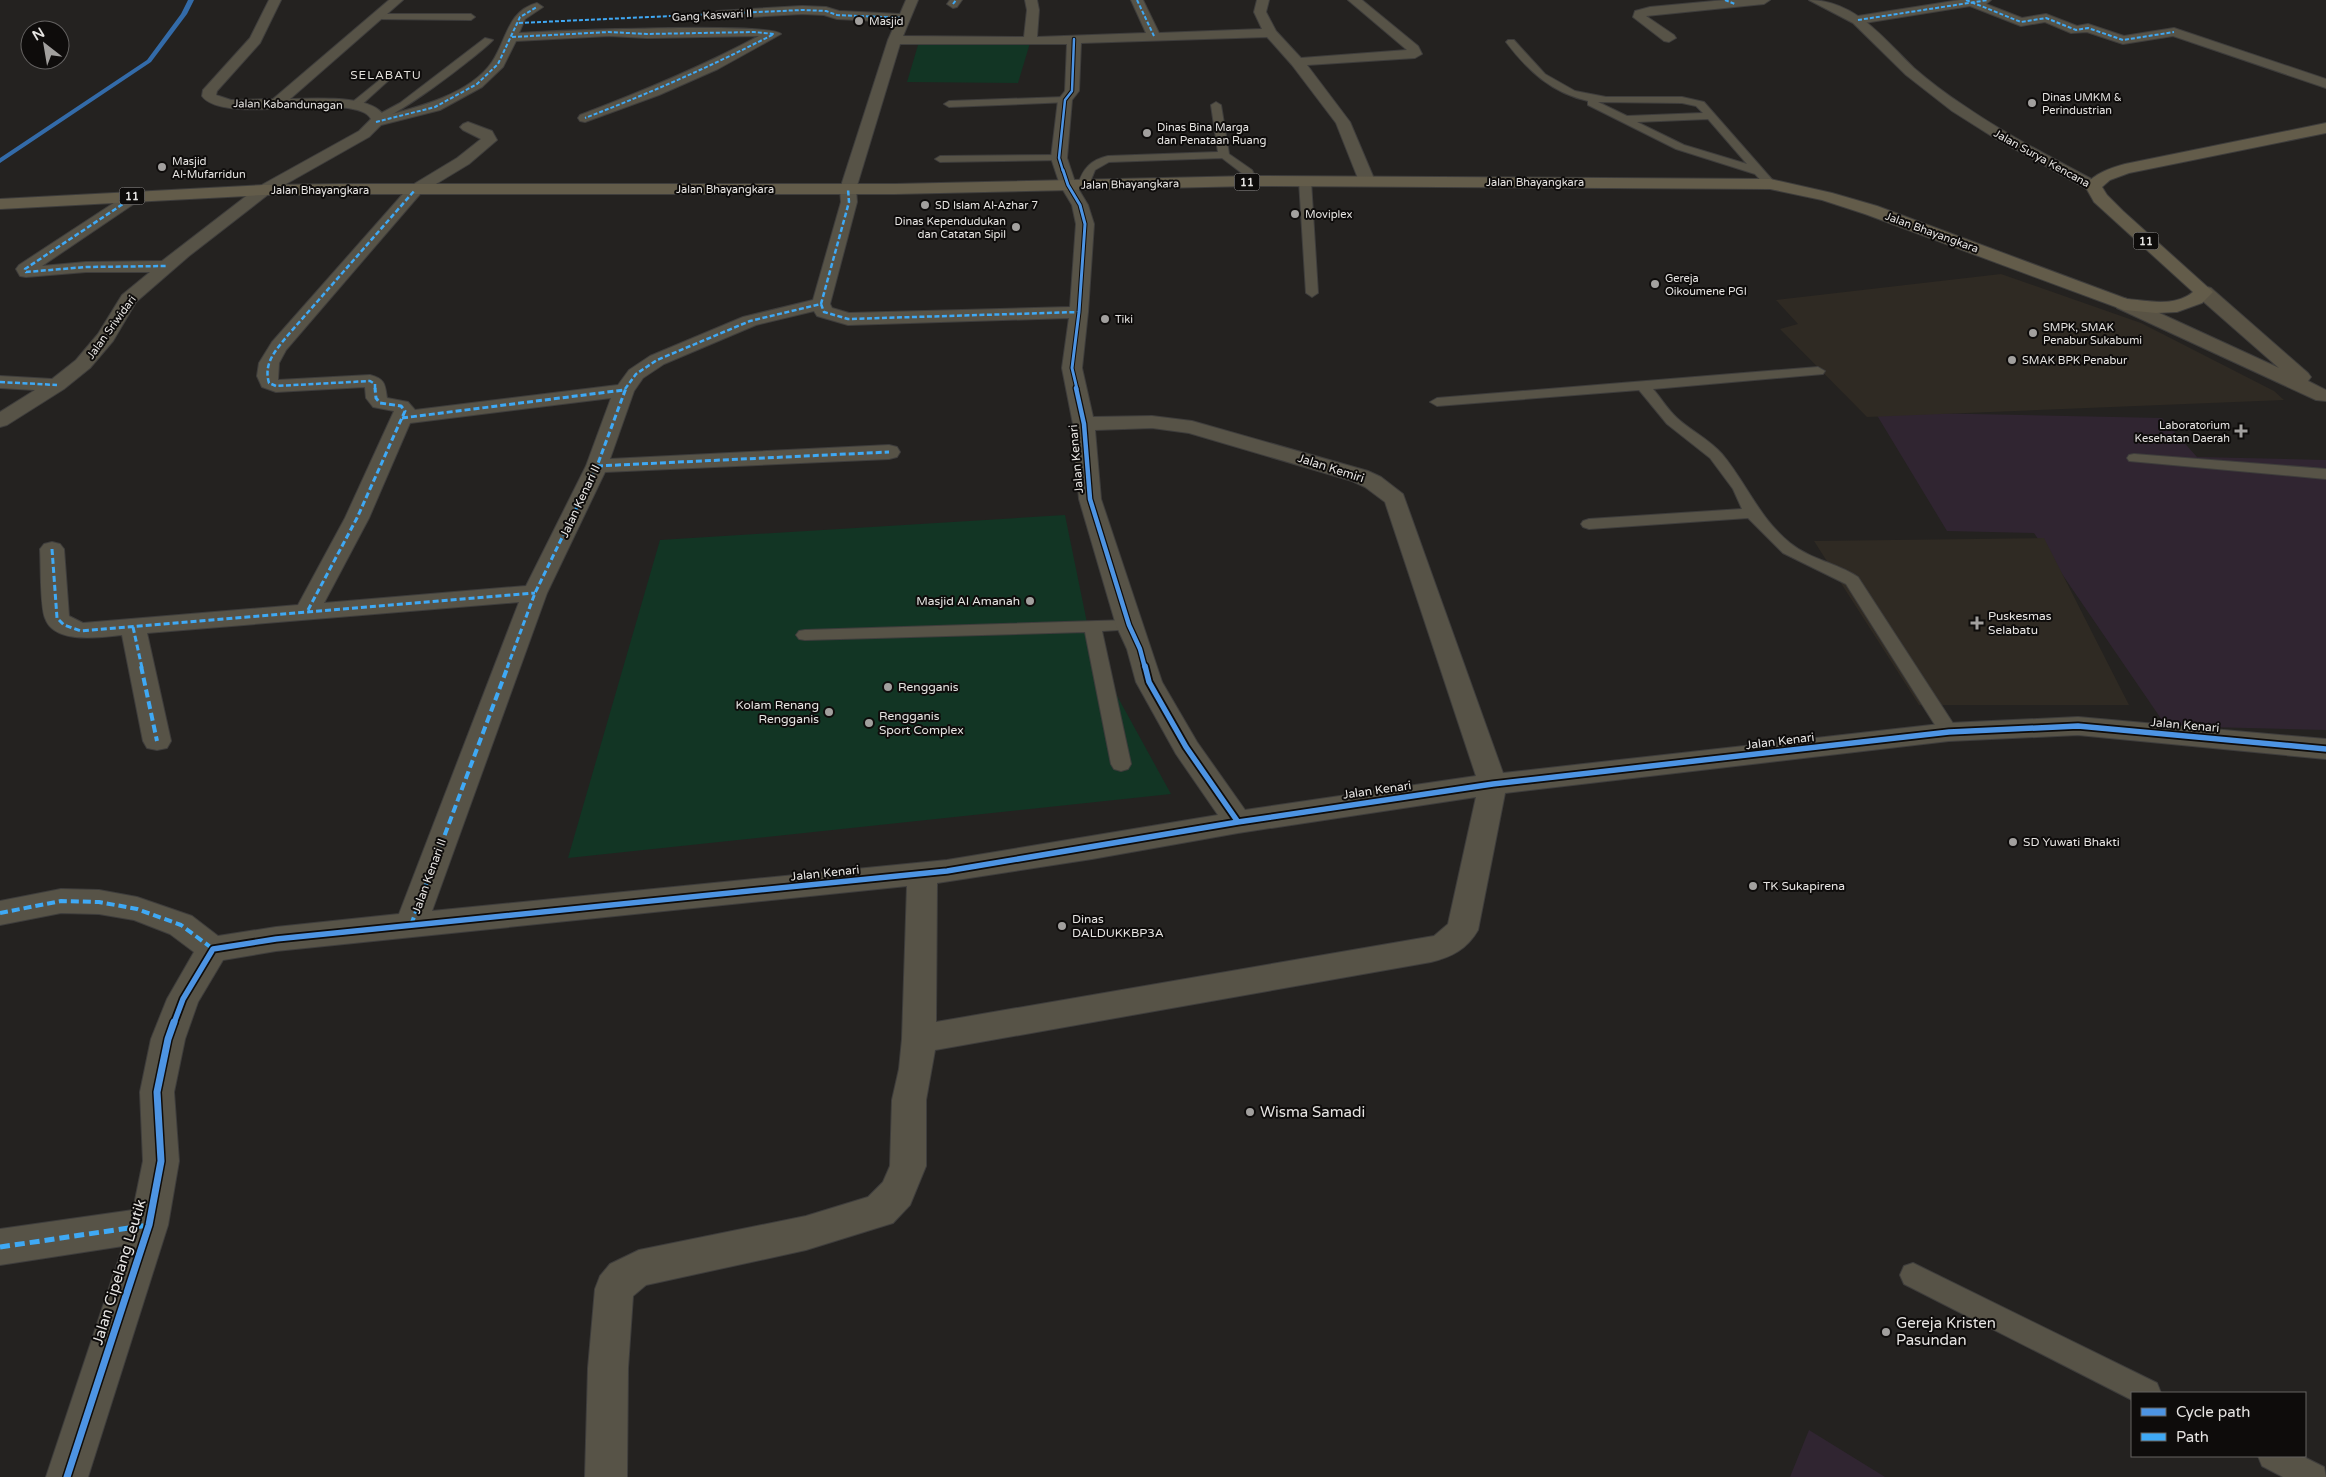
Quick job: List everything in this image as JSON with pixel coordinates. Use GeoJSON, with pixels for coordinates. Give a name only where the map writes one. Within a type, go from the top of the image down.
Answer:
{"type":"FeatureCollection","features":[{"type":"Feature","properties":{"kind":"highway"},"geometry":{"type":"LineString","coordinates":[[2093,186],[2104,177],[2125,169],[2326,128]]}},
{"type":"Feature","properties":{"kind":"highway","name":"Jalan Bhayangkara"},"geometry":{"type":"LineString","coordinates":[[0,204],[264,190],[848,189],[1251,181],[1367,182],[1765,178],[1871,210],[2124,304],[2176,307],[2196,301],[2204,292]]}},
{"type":"Feature","properties":{"kind":"highway","name":"Jalan Surya Kencana"},"geometry":{"type":"LineString","coordinates":[[2093,186],[2100,198],[2117,215],[2204,292]]}},
{"type":"Feature","properties":{"kind":"main road","name":"Jalan Surya Kencana"},"geometry":{"type":"LineString","coordinates":[[2204,292],[2325,397]]}},
{"type":"Feature","properties":{"kind":"main road","name":"Jalan Surya Kencana"},"geometry":{"type":"LineString","coordinates":[[2124,304],[2325,397]]}},
{"type":"Feature","properties":{"kind":"street","name":"Jalan Kabandunagan"},"geometry":{"type":"LineString","coordinates":[[274,0],[261,32],[245,54],[210,90],[209,96],[216,101],[231,104],[336,103],[367,108],[375,113],[377,120]]}},
{"type":"Feature","properties":{"kind":"street"},"geometry":{"type":"LineString","coordinates":[[276,104],[397,0]]}},
{"type":"Feature","properties":{"kind":"street"},"geometry":{"type":"LineString","coordinates":[[912,0],[895,40],[848,189],[849,202],[821,304],[824,312],[848,319],[1079,312]]}},
{"type":"Feature","properties":{"kind":"street"},"geometry":{"type":"LineString","coordinates":[[1030,41],[1033,10],[1031,0]]}},
{"type":"Feature","properties":{"kind":"street"},"geometry":{"type":"LineString","coordinates":[[1137,0],[1154,36]]}},
{"type":"Feature","properties":{"kind":"street"},"geometry":{"type":"LineString","coordinates":[[1263,0],[1260,12],[1270,33],[1297,62],[1343,122],[1367,182]]}},
{"type":"Feature","properties":{"kind":"street"},"geometry":{"type":"LineString","coordinates":[[1297,62],[1415,54],[1413,49],[1354,0]]}},
{"type":"Feature","properties":{"kind":"street"},"geometry":{"type":"LineString","coordinates":[[1669,38],[1639,17],[1640,14],[1650,11],[1764,0]]}},
{"type":"Feature","properties":{"kind":"street","name":"Jalan Surya Kencana"},"geometry":{"type":"LineString","coordinates":[[1814,0],[1858,20],[1911,72],[1957,108],[1998,134],[2093,186]]}},
{"type":"Feature","properties":{"kind":"street"},"geometry":{"type":"LineString","coordinates":[[1858,20],[1969,1],[1988,0]]}},
{"type":"Feature","properties":{"kind":"street"},"geometry":{"type":"LineString","coordinates":[[1969,1],[2021,22],[2046,18],[2076,30],[2088,28],[2123,40],[2174,32],[2326,84]]}},
{"type":"Feature","properties":{"kind":"street"},"geometry":{"type":"LineString","coordinates":[[264,190],[364,134],[377,120],[435,107],[476,84],[498,64],[523,15],[537,7]]}},
{"type":"Feature","properties":{"kind":"street","name":"Gang Kaswari II"},"geometry":{"type":"LineString","coordinates":[[518,23],[802,10],[826,11],[837,15],[904,18]]}},
{"type":"Feature","properties":{"kind":"street"},"geometry":{"type":"LineString","coordinates":[[512,37],[609,32],[647,34],[754,32],[774,34],[713,66],[654,92],[585,118]]}},
{"type":"Feature","properties":{"kind":"street"},"geometry":{"type":"LineString","coordinates":[[895,40],[1030,41],[1270,33]]}},
{"type":"Feature","properties":{"kind":"street"},"geometry":{"type":"LineString","coordinates":[[1059,158],[1065,100],[1072,91],[1074,39]]}},
{"type":"Feature","properties":{"kind":"street"},"geometry":{"type":"LineString","coordinates":[[308,610],[356,518],[405,411],[403,407],[378,402],[375,384],[370,381],[354,380],[276,386],[269,383],[267,367],[271,356],[288,335],[415,190],[464,161],[489,140],[487,134],[468,127]]}},
{"type":"Feature","properties":{"kind":"street","name":"Jalan Kenari"},"geometry":{"type":"LineString","coordinates":[[1059,158],[1076,185],[1085,224],[1079,312],[1072,368],[1084,424],[1090,499],[1129,625],[1140,649],[1149,682],[1186,747],[1238,822]]}},
{"type":"Feature","properties":{"kind":"street","name":"Jalan Sriwidari"},"geometry":{"type":"LineString","coordinates":[[0,421],[57,385],[83,364],[96,349],[129,299],[167,266],[264,190]]}},
{"type":"Feature","properties":{"kind":"street"},"geometry":{"type":"LineString","coordinates":[[135,196],[25,269],[26,272],[86,267],[167,266]]}},
{"type":"Feature","properties":{"kind":"street","name":"Jalan Kenari II"},"geometry":{"type":"LineString","coordinates":[[411,926],[535,593],[597,466],[624,390],[636,374],[657,360],[750,321],[821,304]]}},
{"type":"Feature","properties":{"kind":"street"},"geometry":{"type":"LineString","coordinates":[[0,382],[57,385]]}},
{"type":"Feature","properties":{"kind":"street"},"geometry":{"type":"LineString","coordinates":[[402,418],[624,390]]}},
{"type":"Feature","properties":{"kind":"street","name":"Jalan Kemiri"},"geometry":{"type":"LineString","coordinates":[[1084,424],[1147,421],[1171,422],[1192,427],[1360,476],[1373,482],[1396,499],[1493,784]]}},
{"type":"Feature","properties":{"kind":"street"},"geometry":{"type":"LineString","coordinates":[[597,466],[889,452]]}},
{"type":"Feature","properties":{"kind":"street"},"geometry":{"type":"LineString","coordinates":[[52,549],[57,618],[64,626],[81,631],[232,620],[308,610],[535,593]]}},
{"type":"Feature","properties":{"kind":"street"},"geometry":{"type":"LineString","coordinates":[[133,627],[157,741]]}},
{"type":"Feature","properties":{"kind":"street","name":"Jalan Kenari"},"geometry":{"type":"LineString","coordinates":[[411,926],[966,868],[1238,822],[1493,784],[1949,732],[2078,726],[2326,749]]}},
{"type":"Feature","properties":{"kind":"street"},"geometry":{"type":"LineString","coordinates":[[918,1039],[1444,946],[1462,930],[1493,784]]}},
{"type":"Feature","properties":{"kind":"street"},"geometry":{"type":"LineString","coordinates":[[606,1477],[608,1368],[614,1289],[624,1277],[639,1268],[806,1233],[880,1211],[897,1193],[908,1166],[910,1100],[916,1069],[922,873]]}},
{"type":"Feature","properties":{"kind":"street"},"geometry":{"type":"LineString","coordinates":[[0,913],[61,901],[99,902],[137,908],[181,925],[213,949],[276,939],[411,926]]}},
{"type":"Feature","properties":{"kind":"street","name":"Jalan Cipelang Leutik"},"geometry":{"type":"LineString","coordinates":[[66,1477],[149,1225],[161,1161],[157,1092],[168,1039],[183,1000],[213,949]]}},
{"type":"Feature","properties":{"kind":"street"},"geometry":{"type":"LineString","coordinates":[[0,1247],[149,1225]]}},
{"type":"Feature","properties":{"kind":"lane"},"geometry":{"type":"LineString","coordinates":[[377,17],[471,16]]}},
{"type":"Feature","properties":{"kind":"lane"},"geometry":{"type":"LineString","coordinates":[[377,120],[404,105],[488,40]]}},
{"type":"Feature","properties":{"kind":"lane"},"geometry":{"type":"LineString","coordinates":[[1511,42],[1533,69],[1546,81],[1567,93],[1626,119],[1680,147],[1765,178]]}},
{"type":"Feature","properties":{"kind":"lane"},"geometry":{"type":"LineString","coordinates":[[354,106],[387,78]]}},
{"type":"Feature","properties":{"kind":"lane"},"geometry":{"type":"LineString","coordinates":[[1580,98],[1627,101],[1684,100],[1700,104],[1765,178]]}},
{"type":"Feature","properties":{"kind":"lane"},"geometry":{"type":"LineString","coordinates":[[948,104],[1065,100]]}},
{"type":"Feature","properties":{"kind":"lane"},"geometry":{"type":"LineString","coordinates":[[1216,105],[1224,155]]}},
{"type":"Feature","properties":{"kind":"lane"},"geometry":{"type":"LineString","coordinates":[[1626,119],[1712,116]]}},
{"type":"Feature","properties":{"kind":"lane"},"geometry":{"type":"LineString","coordinates":[[1076,185],[1087,171],[1098,162],[1108,159],[1224,155],[1248,172],[1251,181]]}},
{"type":"Feature","properties":{"kind":"lane"},"geometry":{"type":"LineString","coordinates":[[940,159],[1059,158]]}},
{"type":"Feature","properties":{"kind":"lane"},"geometry":{"type":"LineString","coordinates":[[1305,182],[1312,293]]}},
{"type":"Feature","properties":{"kind":"lane"},"geometry":{"type":"LineString","coordinates":[[1436,402],[1818,371]]}},
{"type":"Feature","properties":{"kind":"lane"},"geometry":{"type":"LineString","coordinates":[[1644,385],[1672,421],[1715,455],[1740,488],[1752,512],[1778,541],[1796,555],[1840,571],[1852,581],[1949,732]]}},
{"type":"Feature","properties":{"kind":"lane"},"geometry":{"type":"LineString","coordinates":[[2134,458],[2326,474]]}},
{"type":"Feature","properties":{"kind":"lane"},"geometry":{"type":"LineString","coordinates":[[1589,524],[1752,512]]}},
{"type":"Feature","properties":{"kind":"lane"},"geometry":{"type":"LineString","coordinates":[[805,635],[1129,625]]}},
{"type":"Feature","properties":{"kind":"lane"},"geometry":{"type":"LineString","coordinates":[[1092,626],[1121,764]]}},
{"type":"Feature","properties":{"kind":"lane"},"geometry":{"type":"LineString","coordinates":[[1913,1275],[2146,1392]]}},
{"type":"Feature","properties":{"kind":"lane"},"geometry":{"type":"LineString","coordinates":[[2274,1457],[2314,1477]]}},
{"type":"Feature","properties":{"kind":"shaded area","name":"SMAK BPK Penabur"},"geometry":{"type":"Polygon","coordinates":[[[2001,274],[2141,323],[2274,391],[2284,400],[1867,417],[1780,329],[1798,324],[1776,300],[2001,274]]]}},
{"type":"Feature","properties":{"kind":"shaded area"},"geometry":{"type":"Polygon","coordinates":[[[1875,412],[2162,418],[2197,457],[2326,460],[2326,730],[2166,726],[2034,533],[1947,531],[1875,412]]]}},
{"type":"Feature","properties":{"kind":"shaded area","name":"Puskesmas Selabatu"},"geometry":{"type":"Polygon","coordinates":[[[2044,538],[2129,705],[1919,705],[1814,541],[2044,538]]]}},
{"type":"Feature","properties":{"kind":"shaded area"},"geometry":{"type":"Polygon","coordinates":[[[1809,1430],[1885,1477],[1790,1477],[1809,1430]]]}},
{"type":"Feature","properties":{"kind":"green space"},"geometry":{"type":"Polygon","coordinates":[[[1030,43],[1018,83],[907,82],[918,45],[1030,43]]]}},
{"type":"Feature","properties":{"kind":"green space","name":"Rengganis Sport Complex"},"geometry":{"type":"Polygon","coordinates":[[[1065,515],[1093,652],[1171,794],[568,858],[660,540],[1065,515]]]}},
{"type":"Feature","properties":{"kind":"waterway"},"geometry":{"type":"LineString","coordinates":[[0,161],[149,61],[184,14],[191,0]]}},
{"type":"Feature","properties":{"kind":"marked path"},"geometry":{"type":"LineString","coordinates":[[953,4],[956,0]]}},
{"type":"Feature","properties":{"kind":"marked path"},"geometry":{"type":"LineString","coordinates":[[1137,0],[1154,36]]}},
{"type":"Feature","properties":{"kind":"marked path"},"geometry":{"type":"LineString","coordinates":[[1725,0],[1735,4]]}},
{"type":"Feature","properties":{"kind":"marked path"},"geometry":{"type":"LineString","coordinates":[[1966,0],[2021,22],[2046,18],[2076,30],[2088,28],[2123,40],[2174,32]]}},
{"type":"Feature","properties":{"kind":"marked path"},"geometry":{"type":"LineString","coordinates":[[1858,20],[1988,0]]}},
{"type":"Feature","properties":{"kind":"marked path"},"geometry":{"type":"LineString","coordinates":[[376,122],[435,107],[477,84],[498,64],[520,17],[537,7]]}},
{"type":"Feature","properties":{"kind":"marked path"},"geometry":{"type":"LineString","coordinates":[[519,23],[802,10],[826,11],[837,15],[904,18]]}},
{"type":"Feature","properties":{"kind":"marked path"},"geometry":{"type":"LineString","coordinates":[[512,37],[609,32],[647,34],[754,32],[774,34],[713,66],[654,92],[585,118]]}},
{"type":"Feature","properties":{"kind":"marked path"},"geometry":{"type":"LineString","coordinates":[[411,925],[535,593],[597,466],[624,390],[636,374],[657,360],[750,321],[821,304],[849,202],[848,189]]}},
{"type":"Feature","properties":{"kind":"marked path"},"geometry":{"type":"LineString","coordinates":[[308,610],[357,518],[405,411],[401,406],[380,403],[376,398],[375,384],[370,381],[276,386],[269,383],[267,369],[271,357],[288,335],[415,190]]}},
{"type":"Feature","properties":{"kind":"marked path"},"geometry":{"type":"LineString","coordinates":[[135,196],[25,269],[26,272],[86,267],[167,266]]}},
{"type":"Feature","properties":{"kind":"marked path"},"geometry":{"type":"LineString","coordinates":[[821,304],[824,312],[848,319],[1079,312]]}},
{"type":"Feature","properties":{"kind":"marked path"},"geometry":{"type":"LineString","coordinates":[[0,382],[57,385]]}},
{"type":"Feature","properties":{"kind":"marked path"},"geometry":{"type":"LineString","coordinates":[[402,418],[624,390]]}},
{"type":"Feature","properties":{"kind":"marked path"},"geometry":{"type":"LineString","coordinates":[[597,466],[889,452]]}},
{"type":"Feature","properties":{"kind":"marked path"},"geometry":{"type":"LineString","coordinates":[[52,549],[57,618],[64,625],[81,631],[535,593]]}},
{"type":"Feature","properties":{"kind":"marked path"},"geometry":{"type":"LineString","coordinates":[[133,627],[157,741]]}},
{"type":"Feature","properties":{"kind":"marked path"},"geometry":{"type":"LineString","coordinates":[[0,913],[61,901],[99,902],[137,909],[181,925],[213,949]]}},
{"type":"Feature","properties":{"kind":"marked path"},"geometry":{"type":"LineString","coordinates":[[0,1247],[149,1225]]}},
{"type":"Feature","properties":{"kind":"cycle path"},"geometry":{"type":"LineString","coordinates":[[1074,39],[1072,91],[1065,100],[1059,158],[1068,185],[1080,205],[1085,224],[1079,312],[1072,368],[1084,424],[1090,499],[1129,625],[1140,649],[1149,682],[1186,747],[1238,822],[1493,784],[1949,732],[2078,726],[2326,749]]}},
{"type":"Feature","properties":{"kind":"cycle path"},"geometry":{"type":"LineString","coordinates":[[67,1477],[149,1225],[161,1161],[157,1092],[168,1039],[183,999],[213,949],[276,939],[947,871],[1238,822]]}},
{"type":"Feature","properties":{"kind":"place","name":"Masjid"},"geometry":{"type":"Point","coordinates":[859,21]}},
{"type":"Feature","properties":{"kind":"place","name":"Dinas UMKM & Perindustrian"},"geometry":{"type":"Point","coordinates":[2032,103]}},
{"type":"Feature","properties":{"kind":"place","name":"Dinas Bina Marga dan Penataan Ruang"},"geometry":{"type":"Point","coordinates":[1147,133]}},
{"type":"Feature","properties":{"kind":"place","name":"Masjid Al-Mufarridun"},"geometry":{"type":"Point","coordinates":[162,167]}},
{"type":"Feature","properties":{"kind":"place","name":"SD Islam Al-Azhar 7"},"geometry":{"type":"Point","coordinates":[925,205]}},
{"type":"Feature","properties":{"kind":"place","name":"Moviplex"},"geometry":{"type":"Point","coordinates":[1295,214]}},
{"type":"Feature","properties":{"kind":"place","name":"Dinas Kependudukan dan Catatan Sipil"},"geometry":{"type":"Point","coordinates":[1016,227]}},
{"type":"Feature","properties":{"kind":"place","name":"Gereja Oikoumene PGI"},"geometry":{"type":"Point","coordinates":[1655,284]}},
{"type":"Feature","properties":{"kind":"place","name":"Tiki"},"geometry":{"type":"Point","coordinates":[1105,319]}},
{"type":"Feature","properties":{"kind":"place","name":"SMPK, SMAK Penabur Sukabumi"},"geometry":{"type":"Point","coordinates":[2033,333]}},
{"type":"Feature","properties":{"kind":"place","name":"SMAK BPK Penabur"},"geometry":{"type":"Point","coordinates":[2012,360]}},
{"type":"Feature","properties":{"kind":"place","name":"Laboratorium Kesehatan Daerah"},"geometry":{"type":"Point","coordinates":[2241,431]}},
{"type":"Feature","properties":{"kind":"place","name":"Masjid Al Amanah"},"geometry":{"type":"Point","coordinates":[1030,601]}},
{"type":"Feature","properties":{"kind":"place","name":"Puskesmas Selabatu"},"geometry":{"type":"Point","coordinates":[1977,623]}},
{"type":"Feature","properties":{"kind":"place","name":"Rengganis"},"geometry":{"type":"Point","coordinates":[888,687]}},
{"type":"Feature","properties":{"kind":"place","name":"Kolam Renang Rengganis"},"geometry":{"type":"Point","coordinates":[829,712]}},
{"type":"Feature","properties":{"kind":"place","name":"Rengganis Sport Complex"},"geometry":{"type":"Point","coordinates":[869,723]}},
{"type":"Feature","properties":{"kind":"place","name":"SD Yuwati Bhakti"},"geometry":{"type":"Point","coordinates":[2013,842]}},
{"type":"Feature","properties":{"kind":"place","name":"TK Sukapirena"},"geometry":{"type":"Point","coordinates":[1753,886]}},
{"type":"Feature","properties":{"kind":"place","name":"Dinas DALDUKKBP3A"},"geometry":{"type":"Point","coordinates":[1062,926]}},
{"type":"Feature","properties":{"kind":"place","name":"Wisma Samadi"},"geometry":{"type":"Point","coordinates":[1250,1112]}},
{"type":"Feature","properties":{"kind":"place","name":"Gereja Kristen Pasundan"},"geometry":{"type":"Point","coordinates":[1886,1332]}},
{"type":"Feature","properties":{"kind":"district","name":"SELABATU"},"geometry":{"type":"Point","coordinates":[386,75]}}]}
